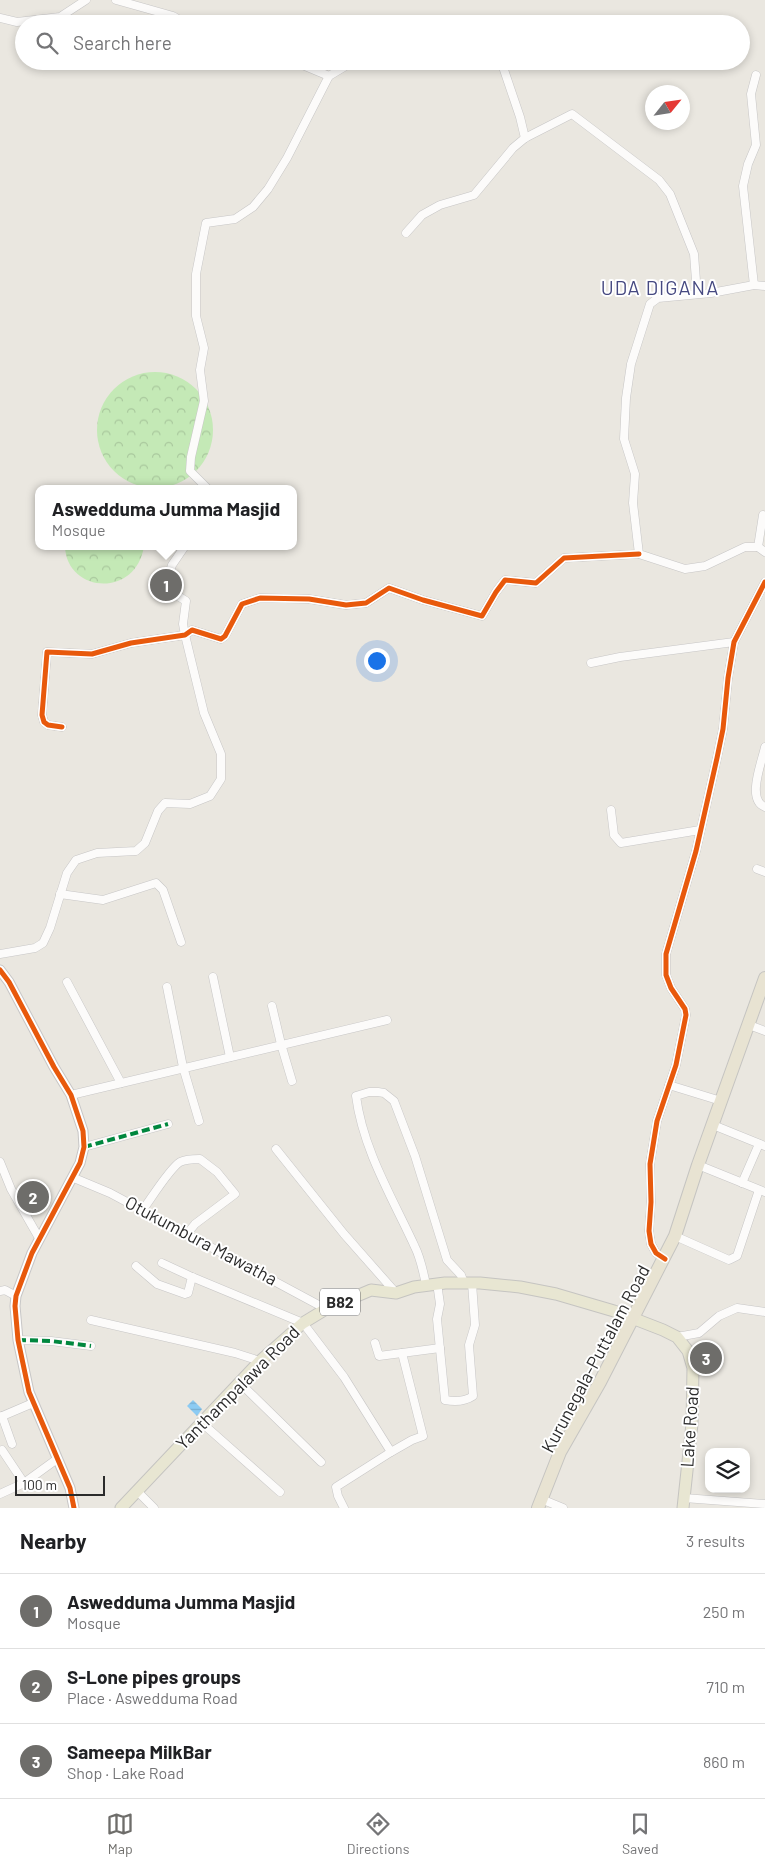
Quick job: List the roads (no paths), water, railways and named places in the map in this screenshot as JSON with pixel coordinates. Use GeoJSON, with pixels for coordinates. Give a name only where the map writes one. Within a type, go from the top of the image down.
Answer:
{"type":"FeatureCollection","features":[{"type":"Feature","properties":{"kind":"highway","name":"Kurunegala-Puttalam Road"},"geometry":{"type":"LineString","coordinates":[[539,1504],[560,1452],[635,1318],[676,1236],[698,1164],[765,978]]}},
{"type":"Feature","properties":{"kind":"main road","name":"Yanthampalawa Road"},"geometry":{"type":"LineString","coordinates":[[121,1508],[260,1361],[303,1323],[326,1309],[371,1290],[396,1293],[432,1284],[468,1283],[520,1287],[556,1294],[635,1318]]}},
{"type":"Feature","properties":{"kind":"main road"},"geometry":{"type":"LineString","coordinates":[[635,1318],[677,1337]]}},
{"type":"Feature","properties":{"kind":"main road","name":"Lake Road"},"geometry":{"type":"LineString","coordinates":[[677,1337],[688,1351],[693,1368],[692,1424],[684,1503]]}},
{"type":"Feature","properties":{"kind":"street"},"geometry":{"type":"LineString","coordinates":[[63,15],[86,0]]}},
{"type":"Feature","properties":{"kind":"street"},"geometry":{"type":"LineString","coordinates":[[116,0],[169,15]]}},
{"type":"Feature","properties":{"kind":"street"},"geometry":{"type":"LineString","coordinates":[[0,18],[15,22]]}},
{"type":"Feature","properties":{"kind":"street"},"geometry":{"type":"LineString","coordinates":[[315,70],[329,76]]}},
{"type":"Feature","properties":{"kind":"street"},"geometry":{"type":"LineString","coordinates":[[204,485],[190,471],[191,457],[204,401],[200,370],[204,348],[196,316],[196,274],[206,223],[235,219],[258,201],[268,189],[287,158],[329,76],[339,70]]}},
{"type":"Feature","properties":{"kind":"street"},"geometry":{"type":"LineString","coordinates":[[504,70],[525,138]]}},
{"type":"Feature","properties":{"kind":"street"},"geometry":{"type":"LineString","coordinates":[[754,285],[744,186],[748,164],[756,145],[750,94],[756,75]]}},
{"type":"Feature","properties":{"kind":"street"},"geometry":{"type":"LineString","coordinates":[[406,233],[422,215],[440,205],[474,195],[513,148],[525,138],[572,114],[659,180],[670,194],[694,254],[698,294]]}},
{"type":"Feature","properties":{"kind":"street"},"geometry":{"type":"LineString","coordinates":[[639,554],[633,504],[634,474],[624,439],[626,398],[631,364],[650,304],[658,298],[712,293],[754,285],[765,286]]}},
{"type":"Feature","properties":{"kind":"street"},"geometry":{"type":"LineString","coordinates":[[62,727],[48,725],[44,722],[42,715],[47,652],[92,654],[131,642],[185,636],[192,630],[221,639],[225,636],[242,604],[260,598],[309,599],[346,605],[366,603],[389,588],[423,600],[482,616],[505,580],[536,583],[564,558],[639,554],[685,569],[705,566],[745,547],[762,550],[763,515]]}},
{"type":"Feature","properties":{"kind":"street"},"geometry":{"type":"LineString","coordinates":[[0,954],[35,948],[43,943],[50,928],[67,873],[76,860],[97,852],[136,851],[145,843],[158,811],[165,803],[190,804],[210,796],[221,779],[221,754],[204,713],[185,636],[183,624],[186,601],[165,588],[172,565],[181,550]]}},
{"type":"Feature","properties":{"kind":"street"},"geometry":{"type":"LineString","coordinates":[[665,1259],[656,1253],[651,1244],[649,1231],[651,1202],[650,1164],[657,1120],[676,1065],[680,1037],[686,1015],[685,1009],[671,988],[666,975],[666,954],[696,851],[721,739],[734,642],[765,582]]}},
{"type":"Feature","properties":{"kind":"street"},"geometry":{"type":"LineString","coordinates":[[590,663],[620,657],[734,642]]}},
{"type":"Feature","properties":{"kind":"street"},"geometry":{"type":"LineString","coordinates":[[765,747],[754,794],[757,802],[765,807]]}},
{"type":"Feature","properties":{"kind":"street"},"geometry":{"type":"LineString","coordinates":[[611,810],[614,836],[621,843],[700,830]]}},
{"type":"Feature","properties":{"kind":"street"},"geometry":{"type":"LineString","coordinates":[[60,894],[104,900],[156,883],[163,890],[181,942]]}},
{"type":"Feature","properties":{"kind":"street"},"geometry":{"type":"LineString","coordinates":[[0,970],[9,982],[54,1067],[72,1095],[83,1130],[84,1147],[74,1178],[39,1238],[16,1296],[18,1340],[25,1376],[33,1403],[70,1488],[74,1508]]}},
{"type":"Feature","properties":{"kind":"street"},"geometry":{"type":"LineString","coordinates":[[213,977],[230,1057]]}},
{"type":"Feature","properties":{"kind":"street"},"geometry":{"type":"LineString","coordinates":[[67,982],[121,1083]]}},
{"type":"Feature","properties":{"kind":"street"},"geometry":{"type":"LineString","coordinates":[[168,987],[183,1068],[199,1121]]}},
{"type":"Feature","properties":{"kind":"street"},"geometry":{"type":"LineString","coordinates":[[272,1006],[292,1081]]}},
{"type":"Feature","properties":{"kind":"street"},"geometry":{"type":"LineString","coordinates":[[72,1095],[387,1020]]}},
{"type":"Feature","properties":{"kind":"street"},"geometry":{"type":"LineString","coordinates":[[749,1025],[765,1031]]}},
{"type":"Feature","properties":{"kind":"street"},"geometry":{"type":"LineString","coordinates":[[669,1085],[721,1102]]}},
{"type":"Feature","properties":{"kind":"street"},"geometry":{"type":"LineString","coordinates":[[369,1092],[378,1092],[384,1093],[394,1101],[415,1156],[447,1260],[468,1283],[475,1325],[469,1345],[473,1396],[467,1400],[453,1402],[444,1400],[436,1319],[440,1304],[432,1284],[380,1174],[358,1113],[356,1096],[369,1092]]}},
{"type":"Feature","properties":{"kind":"street"},"geometry":{"type":"LineString","coordinates":[[84,1147],[168,1124]]}},
{"type":"Feature","properties":{"kind":"street"},"geometry":{"type":"LineString","coordinates":[[713,1126],[762,1145],[742,1183]]}},
{"type":"Feature","properties":{"kind":"street"},"geometry":{"type":"LineString","coordinates":[[276,1149],[344,1234],[396,1293]]}},
{"type":"Feature","properties":{"kind":"street"},"geometry":{"type":"LineString","coordinates":[[142,1210],[179,1162],[200,1159],[217,1172],[235,1194],[196,1224],[187,1234]]}},
{"type":"Feature","properties":{"kind":"street"},"geometry":{"type":"LineString","coordinates":[[0,1162],[11,1189],[39,1238]]}},
{"type":"Feature","properties":{"kind":"street"},"geometry":{"type":"LineString","coordinates":[[676,1236],[729,1260],[737,1256],[762,1191],[698,1164]]}},
{"type":"Feature","properties":{"kind":"street","name":"Otukumbura Mawatha"},"geometry":{"type":"LineString","coordinates":[[74,1178],[110,1193],[326,1309]]}},
{"type":"Feature","properties":{"kind":"street"},"geometry":{"type":"LineString","coordinates":[[162,1263],[303,1323],[344,1377],[391,1452]]}},
{"type":"Feature","properties":{"kind":"street"},"geometry":{"type":"LineString","coordinates":[[136,1266],[157,1284],[185,1294],[188,1293],[192,1277]]}},
{"type":"Feature","properties":{"kind":"street"},"geometry":{"type":"LineString","coordinates":[[0,1291],[5,1290],[16,1296]]}},
{"type":"Feature","properties":{"kind":"street"},"geometry":{"type":"LineString","coordinates":[[677,1337],[699,1332],[719,1316],[737,1308],[765,1312]]}},
{"type":"Feature","properties":{"kind":"street"},"geometry":{"type":"LineString","coordinates":[[91,1320],[236,1353],[260,1361]]}},
{"type":"Feature","properties":{"kind":"street"},"geometry":{"type":"LineString","coordinates":[[18,1340],[51,1341],[92,1346]]}},
{"type":"Feature","properties":{"kind":"street"},"geometry":{"type":"LineString","coordinates":[[375,1343],[379,1356],[440,1348]]}},
{"type":"Feature","properties":{"kind":"street"},"geometry":{"type":"LineString","coordinates":[[344,1508],[336,1487],[391,1452],[423,1436],[402,1353]]}},
{"type":"Feature","properties":{"kind":"street"},"geometry":{"type":"LineString","coordinates":[[240,1383],[321,1462]]}},
{"type":"Feature","properties":{"kind":"street"},"geometry":{"type":"LineString","coordinates":[[12,1444],[1,1416],[33,1403]]}},
{"type":"Feature","properties":{"kind":"street"},"geometry":{"type":"LineString","coordinates":[[202,1423],[280,1492]]}},
{"type":"Feature","properties":{"kind":"street"},"geometry":{"type":"LineString","coordinates":[[2,1450],[24,1483]]}},
{"type":"Feature","properties":{"kind":"street"},"geometry":{"type":"LineString","coordinates":[[0,1494],[24,1483],[57,1459]]}},
{"type":"Feature","properties":{"kind":"street"},"geometry":{"type":"LineString","coordinates":[[137,1491],[154,1508]]}},
{"type":"Feature","properties":{"kind":"street"},"geometry":{"type":"LineString","coordinates":[[684,1503],[765,1504]]}},
{"type":"Feature","properties":{"kind":"street"},"geometry":{"type":"LineString","coordinates":[[539,1504],[563,1508]]}},
{"type":"Feature","properties":{"kind":"water"},"geometry":{"type":"Polygon","coordinates":[[[193,1400],[202,1409],[197,1416],[187,1406],[193,1400]]]}},
{"type":"Feature","properties":{"kind":"place","name":"Aswedduma Jumma Masjid"},"geometry":{"type":"Point","coordinates":[166,585]}},
{"type":"Feature","properties":{"kind":"place","name":"S-Lone pipes groups"},"geometry":{"type":"Point","coordinates":[33,1197]}},
{"type":"Feature","properties":{"kind":"place","name":"Sameepa MilkBar"},"geometry":{"type":"Point","coordinates":[706,1358]}},
{"type":"Feature","properties":{"kind":"district","name":"UDA DIGANA"},"geometry":{"type":"Point","coordinates":[660,288]}}]}
